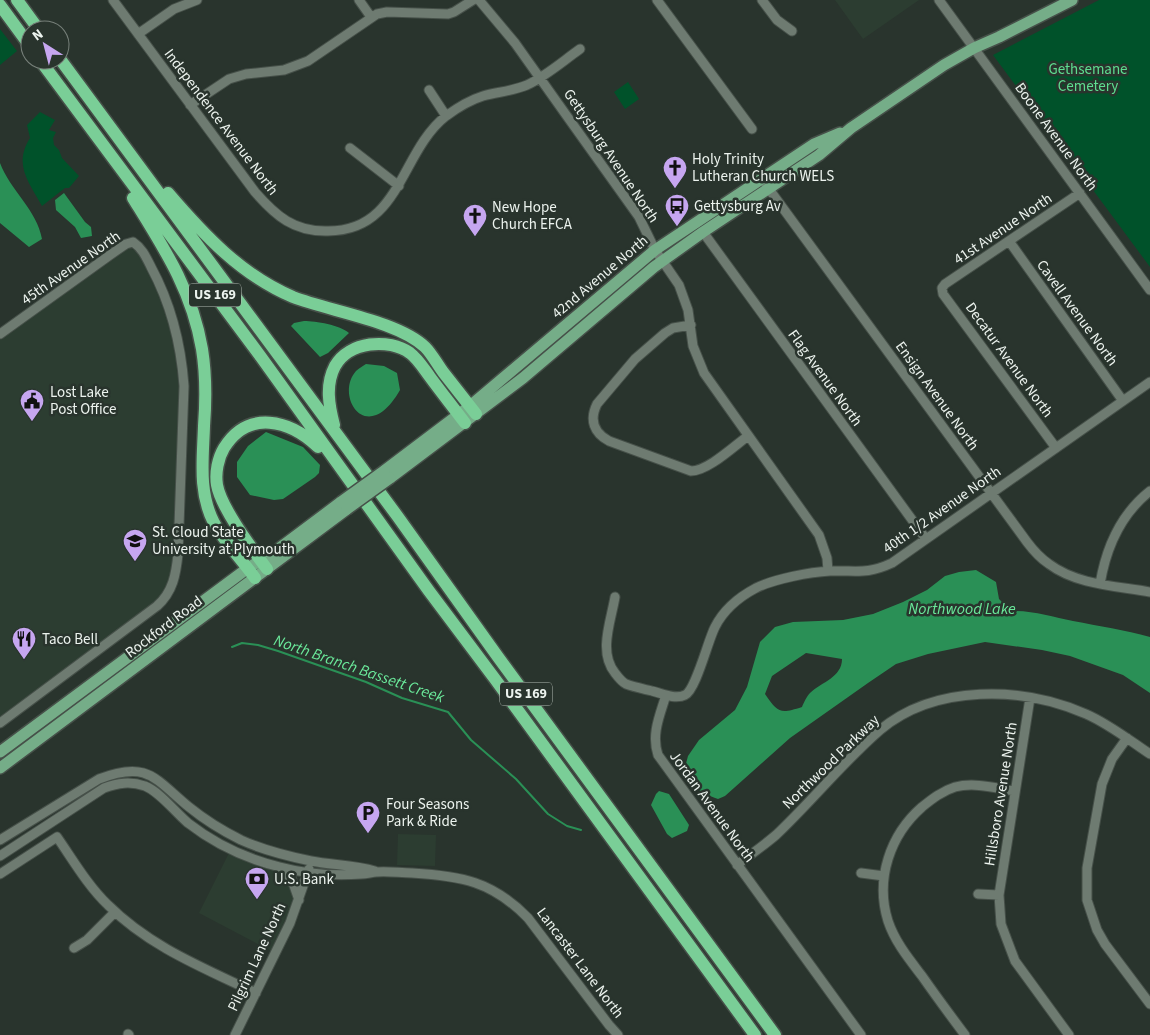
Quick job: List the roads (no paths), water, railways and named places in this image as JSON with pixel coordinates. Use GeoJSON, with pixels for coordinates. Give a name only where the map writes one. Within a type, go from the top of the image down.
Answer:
{"type":"FeatureCollection","features":[{"type":"Feature","properties":{"kind":"highway"},"geometry":{"type":"LineString","coordinates":[[17,0],[32,20]]}},
{"type":"Feature","properties":{"kind":"highway"},"geometry":{"type":"LineString","coordinates":[[0,4],[20,32]]}},
{"type":"Feature","properties":{"kind":"highway","name":"US 169"},"geometry":{"type":"LineString","coordinates":[[47,70],[261,358],[755,1035]]}},
{"type":"Feature","properties":{"kind":"highway","name":"US 169"},"geometry":{"type":"LineString","coordinates":[[68,70],[775,1035]]}},
{"type":"Feature","properties":{"kind":"highway"},"geometry":{"type":"LineString","coordinates":[[94,134],[164,249],[188,294],[198,330],[204,367],[205,424],[202,485],[215,523],[251,573]]}},
{"type":"Feature","properties":{"kind":"highway"},"geometry":{"type":"LineString","coordinates":[[120,141],[142,162],[199,229],[236,263],[274,288],[294,297],[402,332],[424,347],[473,410]]}},
{"type":"Feature","properties":{"kind":"highway"},"geometry":{"type":"LineString","coordinates":[[337,435],[328,399],[335,365],[351,352],[375,344],[388,344],[400,347],[411,354],[462,419]]}},
{"type":"Feature","properties":{"kind":"highway"},"geometry":{"type":"LineString","coordinates":[[264,564],[222,502],[219,493],[216,479],[218,466],[227,444],[232,437],[255,423],[283,425],[301,433],[333,459]]}},
{"type":"Feature","properties":{"kind":"main road","name":"42nd Avenue North"},"geometry":{"type":"LineString","coordinates":[[473,410],[523,378],[663,260],[819,155],[850,128],[938,68],[1054,4],[1072,0]]}},
{"type":"Feature","properties":{"kind":"main road","name":"42nd Avenue North"},"geometry":{"type":"LineString","coordinates":[[344,506],[473,410],[655,250],[814,144],[850,128]]}},
{"type":"Feature","properties":{"kind":"main road","name":"Rockford Road"},"geometry":{"type":"LineString","coordinates":[[0,752],[344,506]]}},
{"type":"Feature","properties":{"kind":"main road","name":"Rockford Road"},"geometry":{"type":"LineString","coordinates":[[0,768],[251,573]]}},
{"type":"Feature","properties":{"kind":"street","name":"Independence Avenue North"},"geometry":{"type":"LineString","coordinates":[[113,0],[241,174],[265,203],[281,218],[303,229],[317,231],[346,230],[359,225],[382,209],[399,186],[420,145],[431,130],[446,116],[472,100],[526,86],[580,48]]}},
{"type":"Feature","properties":{"kind":"street"},"geometry":{"type":"LineString","coordinates":[[138,34],[174,9],[197,0]]}},
{"type":"Feature","properties":{"kind":"street"},"geometry":{"type":"LineString","coordinates":[[359,0],[371,17]]}},
{"type":"Feature","properties":{"kind":"street"},"geometry":{"type":"LineString","coordinates":[[190,105],[229,78],[246,74],[284,70],[308,60],[371,17],[387,12],[448,14],[473,0]]}},
{"type":"Feature","properties":{"kind":"street","name":"Gettysburg Avenue North"},"geometry":{"type":"LineString","coordinates":[[479,0],[516,43],[540,77],[638,218],[655,250],[679,285],[691,325],[693,346],[704,373],[819,535],[827,558],[828,571]]}},
{"type":"Feature","properties":{"kind":"street"},"geometry":{"type":"LineString","coordinates":[[657,0],[752,129]]}},
{"type":"Feature","properties":{"kind":"street"},"geometry":{"type":"LineString","coordinates":[[762,0],[777,20],[792,31]]}},
{"type":"Feature","properties":{"kind":"street","name":"Boone Avenue North"},"geometry":{"type":"LineString","coordinates":[[939,0],[1150,290]]}},
{"type":"Feature","properties":{"kind":"street"},"geometry":{"type":"LineString","coordinates":[[429,90],[446,116]]}},
{"type":"Feature","properties":{"kind":"street"},"geometry":{"type":"LineString","coordinates":[[350,148],[399,186]]}},
{"type":"Feature","properties":{"kind":"street","name":"Ensign Avenue North"},"geometry":{"type":"LineString","coordinates":[[761,179],[1026,542],[1049,565],[1078,579],[1150,592]]}},
{"type":"Feature","properties":{"kind":"street","name":"41st Avenue North"},"geometry":{"type":"LineString","coordinates":[[942,288],[945,284],[1080,194]]}},
{"type":"Feature","properties":{"kind":"street","name":"Flag Avenue North"},"geometry":{"type":"LineString","coordinates":[[703,232],[926,540]]}},
{"type":"Feature","properties":{"kind":"street","name":"Cavell Avenue North"},"geometry":{"type":"LineString","coordinates":[[1009,241],[1123,401]]}},
{"type":"Feature","properties":{"kind":"street","name":"45th Avenue North"},"geometry":{"type":"LineString","coordinates":[[0,334],[110,255],[126,244],[133,242],[139,246],[162,288],[176,328],[182,360],[184,406],[178,554],[176,578],[172,586],[157,606],[0,723]]}},
{"type":"Feature","properties":{"kind":"street","name":"Decatur Avenue North"},"geometry":{"type":"LineString","coordinates":[[942,288],[943,294],[1056,448]]}},
{"type":"Feature","properties":{"kind":"street"},"geometry":{"type":"LineString","coordinates":[[691,325],[673,328],[642,353],[597,404],[593,425],[597,432],[609,441],[686,470],[696,471],[705,467],[748,436]]}},
{"type":"Feature","properties":{"kind":"street","name":"40th 1/2 Avenue North"},"geometry":{"type":"LineString","coordinates":[[666,695],[685,695],[690,691],[716,625],[734,602],[759,587],[798,576],[828,571],[868,571],[892,563],[1150,382]]}},
{"type":"Feature","properties":{"kind":"street"},"geometry":{"type":"LineString","coordinates":[[1100,584],[1106,556],[1113,539],[1122,523],[1150,491]]}},
{"type":"Feature","properties":{"kind":"street"},"geometry":{"type":"LineString","coordinates":[[615,597],[606,648],[607,659],[611,668],[625,684],[666,695]]}},
{"type":"Feature","properties":{"kind":"street","name":"Northwood Parkway"},"geometry":{"type":"LineString","coordinates":[[737,865],[777,833],[869,741],[895,719],[925,705],[966,696],[990,694],[1030,698],[1062,705],[1085,713],[1106,724],[1150,754]]}},
{"type":"Feature","properties":{"kind":"street","name":"Jordan Avenue North"},"geometry":{"type":"LineString","coordinates":[[666,695],[656,730],[655,738],[658,755],[861,1035]]}},
{"type":"Feature","properties":{"kind":"street","name":"Hillsboro Avenue North"},"geometry":{"type":"LineString","coordinates":[[1030,698],[998,894],[1001,924],[1015,960],[1069,1035]]}},
{"type":"Feature","properties":{"kind":"street"},"geometry":{"type":"LineString","coordinates":[[1127,738],[1112,759],[1102,784],[1087,868],[1087,900],[1097,930],[1105,944],[1150,1004]]}},
{"type":"Feature","properties":{"kind":"street","name":"Lancaster Lane North"},"geometry":{"type":"LineString","coordinates":[[0,840],[99,779],[117,772],[128,771],[151,776],[162,782],[203,817],[240,839],[260,848],[312,861],[363,868],[377,872]]}},
{"type":"Feature","properties":{"kind":"street","name":"Lancaster Lane North"},"geometry":{"type":"LineString","coordinates":[[0,856],[104,788],[118,783],[131,783],[154,791],[188,822],[220,844],[244,856],[279,867],[308,873],[363,874],[377,872],[455,877],[472,881],[503,896],[533,922],[618,1035]]}},
{"type":"Feature","properties":{"kind":"street"},"geometry":{"type":"LineString","coordinates":[[965,1035],[896,939],[888,921],[884,905],[884,876],[888,856],[904,826],[914,814],[935,796],[953,788],[974,785],[1016,791]]}},
{"type":"Feature","properties":{"kind":"street"},"geometry":{"type":"LineString","coordinates":[[0,874],[57,837],[94,890],[115,912],[142,934],[160,947],[256,993]]}},
{"type":"Feature","properties":{"kind":"street","name":"Pilgrim Lane North"},"geometry":{"type":"LineString","coordinates":[[235,1035],[287,930],[312,861]]}},
{"type":"Feature","properties":{"kind":"street"},"geometry":{"type":"LineString","coordinates":[[279,867],[292,880],[299,900]]}},
{"type":"Feature","properties":{"kind":"street"},"geometry":{"type":"LineString","coordinates":[[861,873],[884,876]]}},
{"type":"Feature","properties":{"kind":"street"},"geometry":{"type":"LineString","coordinates":[[978,894],[998,894]]}},
{"type":"Feature","properties":{"kind":"street"},"geometry":{"type":"LineString","coordinates":[[74,948],[87,940],[115,912]]}},
{"type":"Feature","properties":{"kind":"water"},"geometry":{"type":"Polygon","coordinates":[[[0,163],[4,173],[35,219],[39,229],[42,239],[29,247],[0,223],[0,163]]]}},
{"type":"Feature","properties":{"kind":"water"},"geometry":{"type":"Polygon","coordinates":[[[64,193],[85,222],[91,227],[92,236],[81,238],[75,227],[56,210],[55,200],[64,193]]]}},
{"type":"Feature","properties":{"kind":"water"},"geometry":{"type":"Polygon","coordinates":[[[304,321],[334,326],[349,333],[328,353],[320,357],[291,326],[294,323],[304,321]]]}},
{"type":"Feature","properties":{"kind":"water"},"geometry":{"type":"Polygon","coordinates":[[[366,364],[384,366],[397,373],[400,390],[388,407],[376,415],[366,416],[357,412],[349,393],[350,381],[356,371],[366,364]]]}},
{"type":"Feature","properties":{"kind":"water"},"geometry":{"type":"Polygon","coordinates":[[[266,432],[303,447],[320,465],[319,473],[315,477],[283,499],[274,500],[250,495],[237,477],[237,462],[248,446],[266,432]]]}},
{"type":"Feature","properties":{"kind":"water","name":"Northwood Lake"},"geometry":{"type":"Polygon","coordinates":[[[976,570],[996,582],[999,599],[1011,611],[1042,614],[1150,637],[1150,693],[1123,675],[1070,656],[985,642],[928,654],[896,664],[790,738],[725,796],[718,799],[702,792],[691,782],[684,771],[688,756],[699,740],[735,710],[747,687],[760,642],[775,627],[793,622],[843,620],[873,614],[927,590],[945,576],[976,570]],[[806,653],[772,676],[765,694],[773,705],[780,710],[789,711],[802,707],[810,693],[835,675],[839,670],[842,659],[806,653]]]}},
{"type":"Feature","properties":{"kind":"water"},"geometry":{"type":"Polygon","coordinates":[[[659,791],[669,794],[689,825],[687,831],[672,838],[667,834],[651,805],[659,791]]]}},
{"type":"Feature","properties":{"kind":"waterway","name":"North Branch Bassett Creek"},"geometry":{"type":"LineString","coordinates":[[232,647],[242,643],[258,645],[278,651],[366,682],[402,698],[448,712],[471,740],[516,779],[548,814],[567,826],[581,830]]}},
{"type":"Feature","properties":{"kind":"place","name":"Holy Trinity Lutheran Church WELS"},"geometry":{"type":"Point","coordinates":[675,189]}},
{"type":"Feature","properties":{"kind":"place","name":"Gettysburg Av"},"geometry":{"type":"Point","coordinates":[677,227]}},
{"type":"Feature","properties":{"kind":"place","name":"New Hope Church EFCA"},"geometry":{"type":"Point","coordinates":[475,237]}},
{"type":"Feature","properties":{"kind":"place","name":"Lost Lake Post Office"},"geometry":{"type":"Point","coordinates":[32,422]}},
{"type":"Feature","properties":{"kind":"place","name":"St. Cloud State University at Plymouth"},"geometry":{"type":"Point","coordinates":[135,562]}},
{"type":"Feature","properties":{"kind":"place","name":"Taco Bell"},"geometry":{"type":"Point","coordinates":[24,660]}},
{"type":"Feature","properties":{"kind":"place","name":"Four Seasons Park & Ride"},"geometry":{"type":"Point","coordinates":[368,834]}},
{"type":"Feature","properties":{"kind":"place","name":"U.S. Bank"},"geometry":{"type":"Point","coordinates":[257,900]}},
{"type":"Feature","properties":{"kind":"park label","name":"Gethsemane Cemetery"},"geometry":{"type":"Point","coordinates":[1088,78]}}]}
